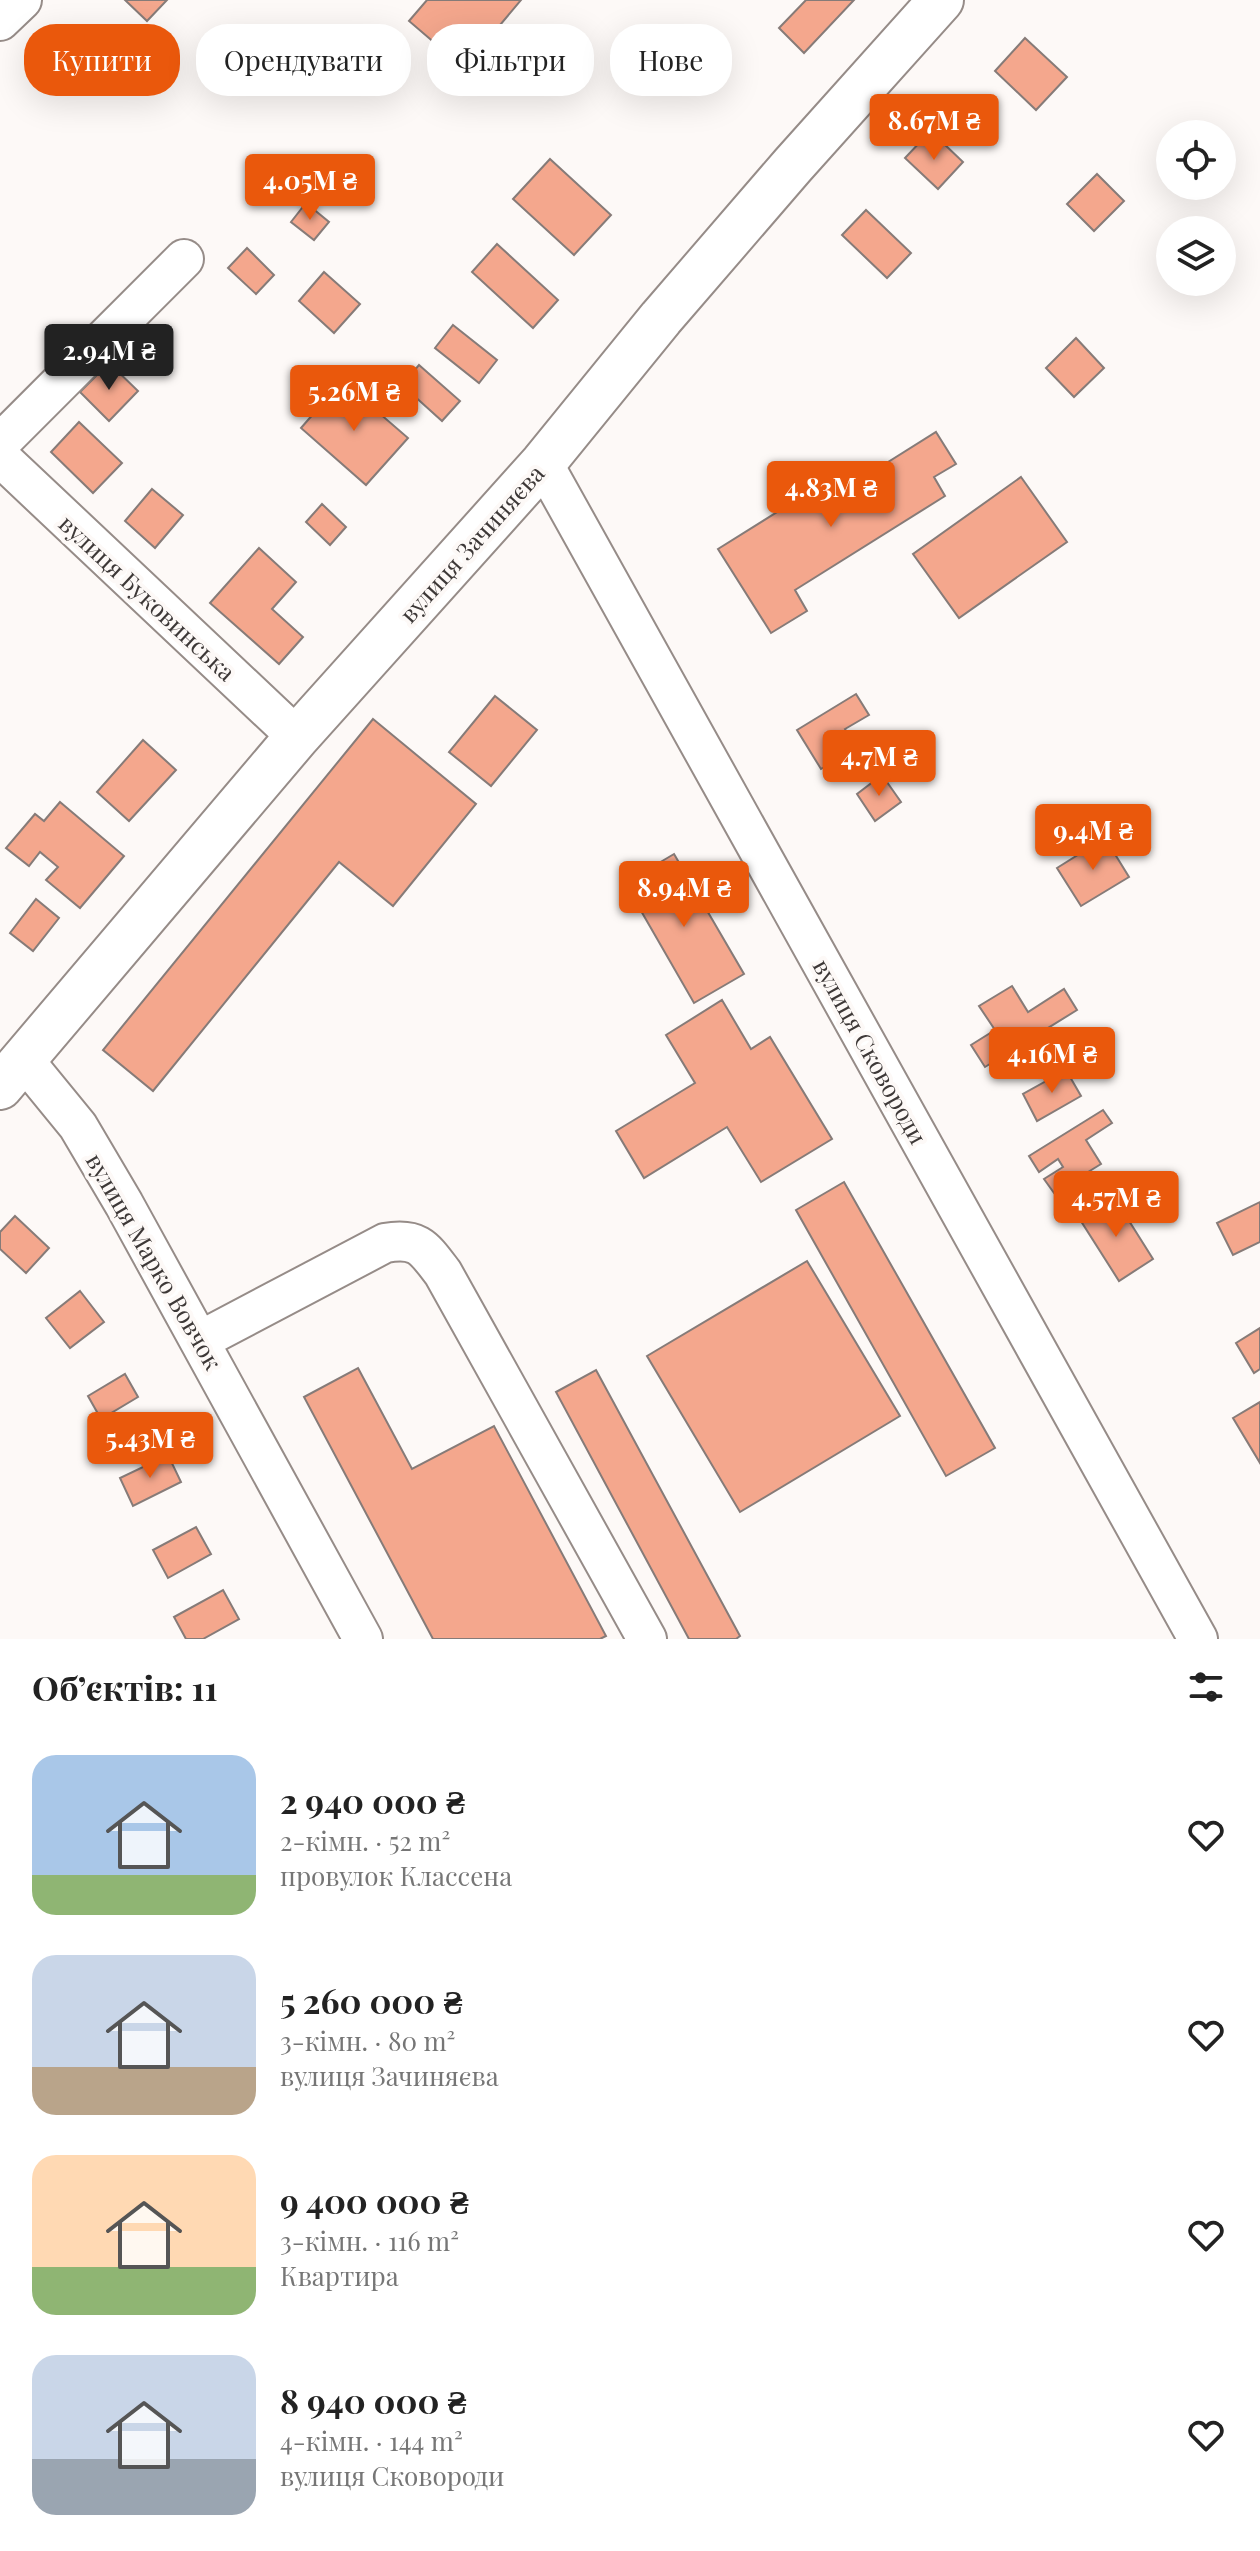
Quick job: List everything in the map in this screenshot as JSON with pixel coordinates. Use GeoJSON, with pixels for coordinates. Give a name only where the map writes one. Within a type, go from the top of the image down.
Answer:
{"type":"FeatureCollection","features":[{"type":"Feature","properties":{"kind":"main road","name":"вулиця Зачиняєва"},"geometry":{"type":"LineString","coordinates":[[12,1074],[297,737],[543,463],[661,318],[941,0]]}},
{"type":"Feature","properties":{"kind":"street"},"geometry":{"type":"LineString","coordinates":[[0,21],[22,0]]}},
{"type":"Feature","properties":{"kind":"street"},"geometry":{"type":"LineString","coordinates":[[0,443],[184,259]]}},
{"type":"Feature","properties":{"kind":"street","name":"вулиця Буковинська"},"geometry":{"type":"LineString","coordinates":[[0,457],[297,737]]}},
{"type":"Feature","properties":{"kind":"street","name":"вулиця Сковороди"},"geometry":{"type":"LineString","coordinates":[[543,463],[1198,1639]]}},
{"type":"Feature","properties":{"kind":"street","name":"вулиця Марко Вовчок"},"geometry":{"type":"LineString","coordinates":[[12,1074],[78,1126],[201,1340],[363,1639]]}},
{"type":"Feature","properties":{"kind":"street"},"geometry":{"type":"LineString","coordinates":[[201,1340],[385,1243],[401,1240],[414,1242],[443,1273],[647,1639]]}},
{"type":"Feature","properties":{"kind":"building"},"geometry":{"type":"Polygon","coordinates":[[[125,0],[167,0],[147,21],[125,0]]]}},
{"type":"Feature","properties":{"kind":"building"},"geometry":{"type":"Polygon","coordinates":[[[427,0],[521,0],[501,24],[427,24],[427,36],[409,21],[427,0]]]}},
{"type":"Feature","properties":{"kind":"building"},"geometry":{"type":"Polygon","coordinates":[[[806,0],[854,0],[804,53],[779,28],[806,0]]]}},
{"type":"Feature","properties":{"kind":"building"},"geometry":{"type":"Polygon","coordinates":[[[1025,38],[1067,77],[1036,110],[995,71],[1025,38]]]}},
{"type":"Feature","properties":{"kind":"building"},"geometry":{"type":"Polygon","coordinates":[[[923,139],[935,151],[943,143],[963,162],[938,189],[905,158],[923,139]]]}},
{"type":"Feature","properties":{"kind":"building"},"geometry":{"type":"Polygon","coordinates":[[[550,159],[611,215],[574,255],[513,199],[550,159]]]}},
{"type":"Feature","properties":{"kind":"building"},"geometry":{"type":"Polygon","coordinates":[[[1097,174],[1124,201],[1094,231],[1067,204],[1097,174]]]}},
{"type":"Feature","properties":{"kind":"building"},"geometry":{"type":"Polygon","coordinates":[[[306,203],[329,222],[314,240],[291,222],[306,203]]]}},
{"type":"Feature","properties":{"kind":"building"},"geometry":{"type":"Polygon","coordinates":[[[866,210],[911,253],[887,278],[842,235],[866,210]]]}},
{"type":"Feature","properties":{"kind":"building"},"geometry":{"type":"Polygon","coordinates":[[[497,244],[558,300],[533,328],[472,272],[497,244]]]}},
{"type":"Feature","properties":{"kind":"building"},"geometry":{"type":"Polygon","coordinates":[[[247,248],[274,275],[256,294],[228,268],[247,248]]]}},
{"type":"Feature","properties":{"kind":"building"},"geometry":{"type":"Polygon","coordinates":[[[324,272],[360,304],[334,333],[299,301],[324,272]]]}},
{"type":"Feature","properties":{"kind":"building"},"geometry":{"type":"Polygon","coordinates":[[[453,325],[497,360],[479,383],[435,348],[453,325]]]}},
{"type":"Feature","properties":{"kind":"building"},"geometry":{"type":"Polygon","coordinates":[[[1076,338],[1104,368],[1074,397],[1046,368],[1076,338]]]}},
{"type":"Feature","properties":{"kind":"building"},"geometry":{"type":"Polygon","coordinates":[[[109,363],[138,391],[109,421],[80,392],[109,363]]]}},
{"type":"Feature","properties":{"kind":"building"},"geometry":{"type":"Polygon","coordinates":[[[419,365],[460,401],[442,421],[402,385],[419,365]]]}},
{"type":"Feature","properties":{"kind":"building"},"geometry":{"type":"Polygon","coordinates":[[[342,381],[408,438],[366,485],[301,428],[342,381]]]}},
{"type":"Feature","properties":{"kind":"building"},"geometry":{"type":"Polygon","coordinates":[[[79,422],[122,463],[93,493],[51,452],[79,422]]]}},
{"type":"Feature","properties":{"kind":"building"},"geometry":{"type":"Polygon","coordinates":[[[936,432],[956,464],[934,477],[945,496],[795,590],[807,611],[771,633],[718,549],[825,482],[834,496],[936,432]]]}},
{"type":"Feature","properties":{"kind":"building"},"geometry":{"type":"Polygon","coordinates":[[[1021,477],[1067,542],[959,618],[913,554],[1021,477]]]}},
{"type":"Feature","properties":{"kind":"building"},"geometry":{"type":"Polygon","coordinates":[[[152,489],[183,515],[155,548],[125,521],[152,489]]]}},
{"type":"Feature","properties":{"kind":"building"},"geometry":{"type":"Polygon","coordinates":[[[322,504],[346,527],[330,545],[306,522],[322,504]]]}},
{"type":"Feature","properties":{"kind":"building"},"geometry":{"type":"Polygon","coordinates":[[[259,548],[296,582],[272,609],[303,637],[279,664],[210,603],[259,548]]]}},
{"type":"Feature","properties":{"kind":"building"},"geometry":{"type":"Polygon","coordinates":[[[856,694],[869,715],[845,729],[856,748],[821,769],[797,730],[856,694]]]}},
{"type":"Feature","properties":{"kind":"building"},"geometry":{"type":"Polygon","coordinates":[[[495,696],[537,730],[491,786],[449,752],[495,696]]]}},
{"type":"Feature","properties":{"kind":"building"},"geometry":{"type":"Polygon","coordinates":[[[373,719],[476,804],[393,906],[339,862],[153,1091],[103,1050],[373,719]]]}},
{"type":"Feature","properties":{"kind":"building"},"geometry":{"type":"Polygon","coordinates":[[[143,740],[176,770],[129,821],[97,792],[143,740]]]}},
{"type":"Feature","properties":{"kind":"building"},"geometry":{"type":"Polygon","coordinates":[[[882,775],[901,802],[875,821],[857,794],[882,775]]]}},
{"type":"Feature","properties":{"kind":"building"},"geometry":{"type":"Polygon","coordinates":[[[60,802],[124,856],[80,908],[46,880],[58,867],[40,852],[29,866],[6,848],[35,814],[44,821],[60,802]]]}},
{"type":"Feature","properties":{"kind":"building"},"geometry":{"type":"Polygon","coordinates":[[[1105,838],[1129,877],[1081,906],[1057,868],[1105,838]]]}},
{"type":"Feature","properties":{"kind":"building"},"geometry":{"type":"Polygon","coordinates":[[[674,854],[744,974],[694,1003],[625,883],[674,854]]]}},
{"type":"Feature","properties":{"kind":"building"},"geometry":{"type":"Polygon","coordinates":[[[36,899],[59,918],[33,951],[10,933],[36,899]]]}},
{"type":"Feature","properties":{"kind":"building"},"geometry":{"type":"Polygon","coordinates":[[[1012,986],[1028,1012],[1064,989],[1077,1010],[985,1067],[971,1045],[995,1030],[979,1006],[1012,986]]]}},
{"type":"Feature","properties":{"kind":"building"},"geometry":{"type":"Polygon","coordinates":[[[722,1000],[751,1049],[770,1037],[832,1139],[761,1182],[727,1127],[644,1178],[616,1131],[695,1083],[666,1035],[722,1000]]]}},
{"type":"Feature","properties":{"kind":"building"},"geometry":{"type":"Polygon","coordinates":[[[1066,1070],[1081,1096],[1037,1121],[1023,1094],[1066,1070]]]}},
{"type":"Feature","properties":{"kind":"building"},"geometry":{"type":"Polygon","coordinates":[[[1103,1110],[1112,1123],[1086,1140],[1101,1164],[1054,1193],[1044,1179],[1063,1167],[1058,1159],[1039,1172],[1029,1156],[1103,1110]]]}},
{"type":"Feature","properties":{"kind":"building"},"geometry":{"type":"Polygon","coordinates":[[[844,1182],[995,1448],[946,1476],[796,1210],[844,1182]]]}},
{"type":"Feature","properties":{"kind":"building"},"geometry":{"type":"Polygon","coordinates":[[[1114,1197],[1153,1259],[1119,1281],[1079,1218],[1114,1197]]]}},
{"type":"Feature","properties":{"kind":"building"},"geometry":{"type":"Polygon","coordinates":[[[1260,1202],[1260,1242],[1233,1255],[1217,1223],[1260,1202]]]}},
{"type":"Feature","properties":{"kind":"building"},"geometry":{"type":"Polygon","coordinates":[[[15,1216],[49,1248],[26,1273],[0,1249],[0,1232],[15,1216]]]}},
{"type":"Feature","properties":{"kind":"building"},"geometry":{"type":"Polygon","coordinates":[[[807,1261],[900,1416],[740,1512],[647,1356],[807,1261]]]}},
{"type":"Feature","properties":{"kind":"building"},"geometry":{"type":"Polygon","coordinates":[[[80,1291],[104,1322],[70,1348],[46,1318],[80,1291]]]}},
{"type":"Feature","properties":{"kind":"building"},"geometry":{"type":"Polygon","coordinates":[[[1260,1328],[1260,1369],[1254,1373],[1236,1343],[1260,1328]]]}},
{"type":"Feature","properties":{"kind":"building"},"geometry":{"type":"Polygon","coordinates":[[[358,1368],[412,1469],[494,1426],[606,1636],[600,1639],[433,1639],[304,1397],[358,1368]]]}},
{"type":"Feature","properties":{"kind":"building"},"geometry":{"type":"Polygon","coordinates":[[[596,1370],[740,1636],[736,1639],[689,1639],[556,1392],[596,1370]]]}},
{"type":"Feature","properties":{"kind":"building"},"geometry":{"type":"Polygon","coordinates":[[[125,1374],[138,1397],[101,1419],[88,1396],[125,1374]]]}},
{"type":"Feature","properties":{"kind":"building"},"geometry":{"type":"Polygon","coordinates":[[[1260,1402],[1260,1463],[1233,1418],[1260,1402]]]}},
{"type":"Feature","properties":{"kind":"building"},"geometry":{"type":"Polygon","coordinates":[[[168,1455],[181,1482],[133,1506],[120,1478],[168,1455]]]}},
{"type":"Feature","properties":{"kind":"building"},"geometry":{"type":"Polygon","coordinates":[[[196,1527],[211,1554],[168,1578],[153,1550],[196,1527]]]}},
{"type":"Feature","properties":{"kind":"building"},"geometry":{"type":"Polygon","coordinates":[[[223,1590],[239,1619],[203,1639],[186,1639],[174,1617],[223,1590]]]}}]}
